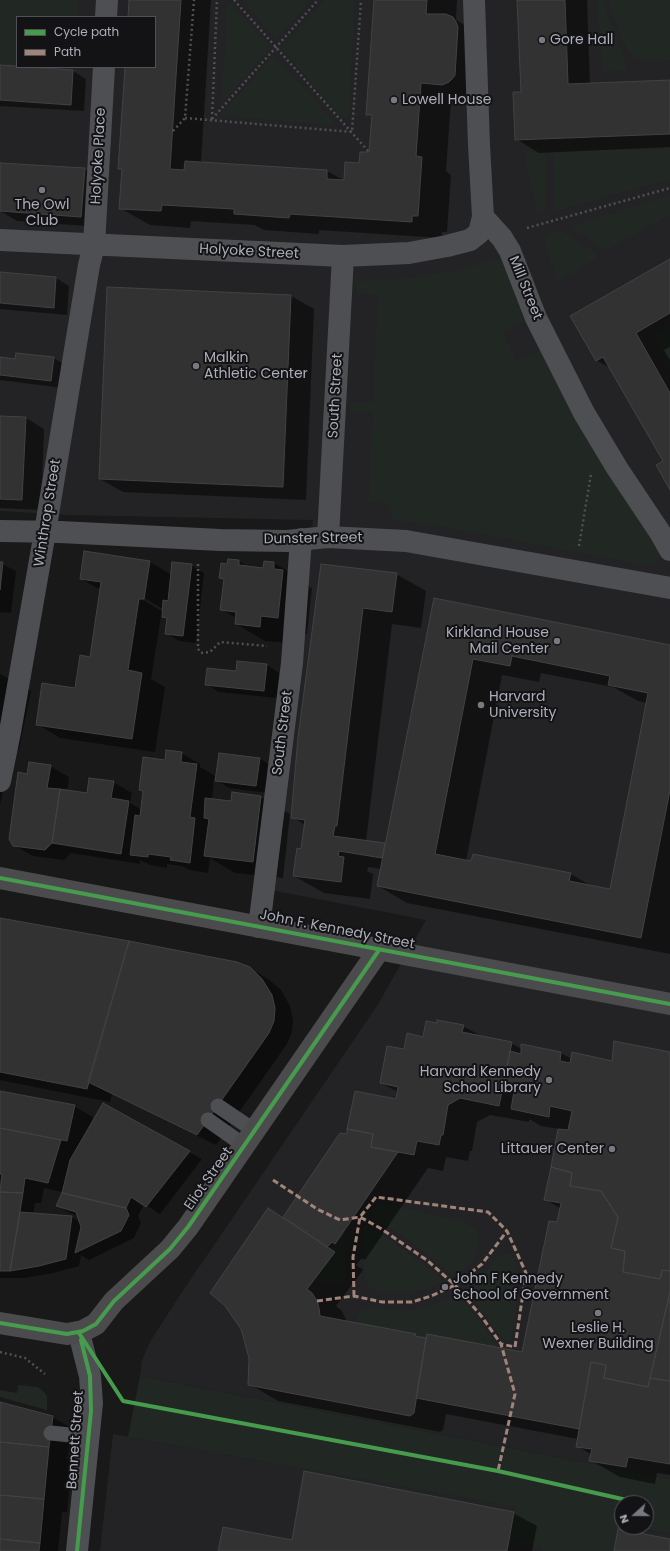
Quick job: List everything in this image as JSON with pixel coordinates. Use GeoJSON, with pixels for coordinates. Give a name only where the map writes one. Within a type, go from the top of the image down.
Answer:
{"type":"FeatureCollection","features":[{"type":"Feature","properties":{"kind":"main road","name":"John F. Kennedy Street"},"geometry":{"type":"LineString","coordinates":[[0,878],[670,1004]]}},
{"type":"Feature","properties":{"kind":"main road","name":"Eliot Street"},"geometry":{"type":"LineString","coordinates":[[0,1323],[64,1334],[89,1329],[96,1324],[114,1301],[175,1244],[212,1195],[380,950]]}},
{"type":"Feature","properties":{"kind":"street"},"geometry":{"type":"LineString","coordinates":[[106,16],[107,0]]}},
{"type":"Feature","properties":{"kind":"street"},"geometry":{"type":"LineString","coordinates":[[474,0],[478,129],[483,217]]}},
{"type":"Feature","properties":{"kind":"street","name":"Holyoke Place"},"geometry":{"type":"LineString","coordinates":[[94,244],[104,68]]}},
{"type":"Feature","properties":{"kind":"street","name":"Holyoke Street"},"geometry":{"type":"LineString","coordinates":[[0,240],[343,256],[409,253],[462,243],[470,240],[479,233],[483,217]]}},
{"type":"Feature","properties":{"kind":"street","name":"Mill Street"},"geometry":{"type":"LineString","coordinates":[[483,217],[502,238],[510,251],[536,318],[571,389],[605,449],[670,550]]}},
{"type":"Feature","properties":{"kind":"street","name":"Winthrop Street"},"geometry":{"type":"LineString","coordinates":[[0,781],[12,724],[89,265],[94,244]]}},
{"type":"Feature","properties":{"kind":"street","name":"South Street"},"geometry":{"type":"LineString","coordinates":[[328,537],[343,256]]}},
{"type":"Feature","properties":{"kind":"street","name":"Dunster Street"},"geometry":{"type":"LineString","coordinates":[[0,531],[220,540],[287,541],[328,537],[374,538],[421,543],[670,588]]}},
{"type":"Feature","properties":{"kind":"street","name":"South Street"},"geometry":{"type":"LineString","coordinates":[[259,927],[292,663],[301,539]]}},
{"type":"Feature","properties":{"kind":"street","name":"Bennett Street"},"geometry":{"type":"LineString","coordinates":[[77,1551],[92,1410],[91,1386],[79,1332]]}},
{"type":"Feature","properties":{"kind":"lane"},"geometry":{"type":"LineString","coordinates":[[218,1106],[250,1138]]}},
{"type":"Feature","properties":{"kind":"lane"},"geometry":{"type":"LineString","coordinates":[[208,1120],[250,1138]]}},
{"type":"Feature","properties":{"kind":"lane"},"geometry":{"type":"LineString","coordinates":[[51,1433],[89,1437]]}},
{"type":"Feature","properties":{"kind":"path"},"geometry":{"type":"LineString","coordinates":[[173,131],[186,118],[194,0]]}},
{"type":"Feature","properties":{"kind":"path"},"geometry":{"type":"LineString","coordinates":[[212,119],[218,0]]}},
{"type":"Feature","properties":{"kind":"path"},"geometry":{"type":"LineString","coordinates":[[234,0],[369,152]]}},
{"type":"Feature","properties":{"kind":"path"},"geometry":{"type":"LineString","coordinates":[[212,119],[318,0]]}},
{"type":"Feature","properties":{"kind":"path"},"geometry":{"type":"LineString","coordinates":[[352,132],[361,0]]}},
{"type":"Feature","properties":{"kind":"path"},"geometry":{"type":"LineString","coordinates":[[186,118],[352,132]]}},
{"type":"Feature","properties":{"kind":"path"},"geometry":{"type":"LineString","coordinates":[[525,229],[670,188]]}},
{"type":"Feature","properties":{"kind":"path"},"geometry":{"type":"LineString","coordinates":[[578,552],[593,461],[596,456],[605,449]]}},
{"type":"Feature","properties":{"kind":"path"},"geometry":{"type":"LineString","coordinates":[[198,563],[198,648],[201,653],[210,652],[220,642],[271,647]]}},
{"type":"Feature","properties":{"kind":"path"},"geometry":{"type":"LineString","coordinates":[[0,1352],[25,1358],[45,1374]]}},
{"type":"Feature","properties":{"kind":"shaded area","name":"Harvard University"},"geometry":{"type":"Polygon","coordinates":[[[0,0],[670,0],[670,1479],[140,1376],[142,1360],[151,1340],[180,1295],[377,1006],[426,920],[271,890],[313,520],[67,515],[0,511],[0,0]]]}},
{"type":"Feature","properties":{"kind":"shaded area"},"geometry":{"type":"Polygon","coordinates":[[[0,0],[77,0],[77,16],[16,16],[16,68],[74,68],[72,108],[0,103],[0,0]]]}},
{"type":"Feature","properties":{"kind":"shaded area"},"geometry":{"type":"Polygon","coordinates":[[[243,0],[310,0],[276,40],[243,0]]]}},
{"type":"Feature","properties":{"kind":"shaded area"},"geometry":{"type":"Polygon","coordinates":[[[324,0],[355,0],[349,117],[341,117],[282,48],[324,0]]]}},
{"type":"Feature","properties":{"kind":"shaded area"},"geometry":{"type":"Polygon","coordinates":[[[597,0],[602,0],[627,66],[626,70],[603,72],[597,0]]]}},
{"type":"Feature","properties":{"kind":"shaded area"},"geometry":{"type":"Polygon","coordinates":[[[608,0],[670,0],[670,60],[644,61],[634,58],[628,50],[618,29],[608,0]]]}},
{"type":"Feature","properties":{"kind":"shaded area"},"geometry":{"type":"Polygon","coordinates":[[[228,1],[271,47],[221,104],[228,1]]]}},
{"type":"Feature","properties":{"kind":"shaded area"},"geometry":{"type":"Polygon","coordinates":[[[274,55],[336,125],[221,116],[274,55]]]}},
{"type":"Feature","properties":{"kind":"shaded area"},"geometry":{"type":"Polygon","coordinates":[[[670,149],[670,179],[555,211],[553,152],[558,150],[670,149]]]}},
{"type":"Feature","properties":{"kind":"shaded area"},"geometry":{"type":"Polygon","coordinates":[[[524,151],[543,151],[546,156],[545,212],[541,214],[536,209],[524,151]]]}},
{"type":"Feature","properties":{"kind":"shaded area"},"geometry":{"type":"Polygon","coordinates":[[[670,195],[670,215],[606,250],[571,226],[670,195]]]}},
{"type":"Feature","properties":{"kind":"shaded area"},"geometry":{"type":"Polygon","coordinates":[[[555,231],[561,231],[594,251],[597,256],[596,259],[560,280],[557,277],[544,239],[548,234],[555,231]]]}},
{"type":"Feature","properties":{"kind":"shaded area"},"geometry":{"type":"Polygon","coordinates":[[[503,257],[527,321],[503,332],[517,362],[543,349],[659,551],[660,558],[655,565],[650,566],[434,525],[392,520],[390,509],[386,502],[380,501],[368,503],[373,413],[351,411],[350,404],[353,402],[373,402],[378,295],[358,294],[356,291],[356,281],[400,279],[457,270],[503,257]]]}},
{"type":"Feature","properties":{"kind":"shaded area"},"geometry":{"type":"Polygon","coordinates":[[[670,325],[670,366],[652,335],[670,325]]]}},
{"type":"Feature","properties":{"kind":"shaded area"},"geometry":{"type":"Polygon","coordinates":[[[378,1203],[462,1221],[474,1228],[479,1240],[477,1252],[472,1261],[453,1275],[404,1236],[369,1216],[378,1203]]]}},
{"type":"Feature","properties":{"kind":"shaded area"},"geometry":{"type":"Polygon","coordinates":[[[364,1227],[368,1227],[378,1232],[434,1272],[441,1279],[441,1282],[428,1288],[412,1292],[381,1293],[370,1287],[365,1279],[364,1270],[364,1227]]]}},
{"type":"Feature","properties":{"kind":"shaded area"},"geometry":{"type":"Polygon","coordinates":[[[344,1230],[346,1275],[344,1281],[342,1284],[336,1285],[314,1280],[327,1247],[332,1242],[335,1244],[344,1230]]]}},
{"type":"Feature","properties":{"kind":"shaded area"},"geometry":{"type":"Polygon","coordinates":[[[506,1253],[512,1255],[515,1260],[518,1297],[511,1341],[507,1342],[502,1338],[466,1289],[483,1276],[500,1255],[506,1253]]]}},
{"type":"Feature","properties":{"kind":"shaded area"},"geometry":{"type":"Polygon","coordinates":[[[457,1295],[481,1322],[497,1348],[415,1336],[415,1334],[356,1323],[357,1315],[364,1310],[375,1308],[408,1311],[433,1305],[457,1295]]]}},
{"type":"Feature","properties":{"kind":"shaded area"},"geometry":{"type":"Polygon","coordinates":[[[140,1376],[670,1479],[670,1534],[654,1531],[654,1495],[614,1495],[614,1535],[616,1535],[614,1551],[542,1551],[542,1548],[509,1540],[515,1507],[128,1437],[140,1376]]]}},
{"type":"Feature","properties":{"kind":"shaded area"},"geometry":{"type":"Polygon","coordinates":[[[18,1385],[38,1387],[44,1392],[47,1396],[47,1410],[0,1397],[0,1390],[17,1393],[18,1385]]]}},
{"type":"Feature","properties":{"kind":"shaded area"},"geometry":{"type":"Polygon","coordinates":[[[113,1434],[614,1525],[614,1535],[654,1535],[654,1531],[670,1534],[670,1551],[100,1551],[113,1434]]]}},
{"type":"Feature","properties":{"kind":"building","name":"Lowell House"},"geometry":{"type":"Polygon","coordinates":[[[129,0],[181,0],[170,169],[184,170],[185,161],[327,170],[327,179],[344,180],[345,162],[359,163],[360,152],[369,152],[372,115],[366,115],[374,0],[427,0],[426,14],[446,14],[453,17],[458,27],[455,75],[449,82],[442,85],[421,83],[416,156],[422,157],[418,216],[412,216],[412,222],[290,214],[289,218],[234,214],[234,209],[162,205],[161,211],[119,209],[122,169],[118,169],[125,68],[156,68],[156,16],[128,16],[129,0]]]}},
{"type":"Feature","properties":{"kind":"building","name":"Gore Hall"},"geometry":{"type":"Polygon","coordinates":[[[517,0],[565,0],[568,84],[670,80],[670,134],[515,140],[513,92],[521,92],[517,0]]]}},
{"type":"Feature","properties":{"kind":"building"},"geometry":{"type":"Polygon","coordinates":[[[0,65],[16,66],[16,68],[73,70],[71,105],[0,100],[0,65]]]}},
{"type":"Feature","properties":{"kind":"building","name":"The Owl Club"},"geometry":{"type":"Polygon","coordinates":[[[0,163],[85,168],[81,217],[0,211],[0,163]]]}},
{"type":"Feature","properties":{"kind":"building"},"geometry":{"type":"Polygon","coordinates":[[[670,259],[670,313],[636,333],[670,393],[670,490],[656,465],[663,461],[603,357],[596,361],[570,316],[670,259]]]}},
{"type":"Feature","properties":{"kind":"building"},"geometry":{"type":"Polygon","coordinates":[[[0,272],[56,277],[54,308],[0,303],[0,272]]]}},
{"type":"Feature","properties":{"kind":"building","name":"Malkin Athletic Center"},"geometry":{"type":"Polygon","coordinates":[[[107,287],[291,295],[283,487],[99,479],[107,287]]]}},
{"type":"Feature","properties":{"kind":"building"},"geometry":{"type":"Polygon","coordinates":[[[16,353],[54,357],[51,381],[0,375],[0,357],[15,359],[16,353]]]}},
{"type":"Feature","properties":{"kind":"building"},"geometry":{"type":"Polygon","coordinates":[[[0,416],[26,417],[22,500],[0,499],[0,416]]]}},
{"type":"Feature","properties":{"kind":"building"},"geometry":{"type":"Polygon","coordinates":[[[84,551],[150,561],[144,599],[139,599],[128,670],[142,673],[132,739],[36,725],[42,683],[75,688],[80,655],[90,657],[101,582],[80,579],[84,551]]]}},
{"type":"Feature","properties":{"kind":"building"},"geometry":{"type":"Polygon","coordinates":[[[228,559],[239,560],[239,565],[263,568],[264,561],[274,562],[274,569],[283,570],[278,618],[261,616],[260,627],[235,624],[236,612],[220,610],[224,579],[219,578],[221,563],[227,564],[228,559]]]}},
{"type":"Feature","properties":{"kind":"building"},"geometry":{"type":"Polygon","coordinates":[[[0,562],[3,562],[0,590],[0,562]]]}},
{"type":"Feature","properties":{"kind":"building"},"geometry":{"type":"Polygon","coordinates":[[[172,562],[192,564],[183,636],[165,634],[167,618],[162,617],[163,600],[168,601],[172,562]]]}},
{"type":"Feature","properties":{"kind":"building"},"geometry":{"type":"Polygon","coordinates":[[[321,564],[397,573],[392,612],[363,608],[337,826],[335,826],[333,836],[385,843],[382,858],[339,851],[338,856],[344,857],[341,882],[293,876],[297,848],[301,849],[305,820],[291,818],[298,737],[321,564]]]}},
{"type":"Feature","properties":{"kind":"building"},"geometry":{"type":"Polygon","coordinates":[[[434,598],[670,645],[670,790],[641,938],[377,886],[434,598]],[[512,656],[510,666],[473,659],[435,854],[471,861],[473,854],[571,873],[569,881],[610,889],[648,693],[608,685],[610,676],[512,656]]]}},
{"type":"Feature","properties":{"kind":"building"},"geometry":{"type":"Polygon","coordinates":[[[237,661],[267,664],[264,691],[205,685],[207,668],[236,671],[237,661]]]}},
{"type":"Feature","properties":{"kind":"building"},"geometry":{"type":"Polygon","coordinates":[[[166,750],[182,752],[181,762],[197,764],[190,817],[195,818],[190,863],[170,860],[171,857],[148,854],[148,857],[130,855],[135,815],[140,816],[143,791],[139,790],[143,757],[165,760],[166,750]]]}},
{"type":"Feature","properties":{"kind":"building"},"geometry":{"type":"Polygon","coordinates":[[[219,753],[260,758],[256,786],[215,781],[219,753]]]}},
{"type":"Feature","properties":{"kind":"building"},"geometry":{"type":"Polygon","coordinates":[[[29,762],[51,765],[47,788],[60,789],[52,843],[45,850],[13,846],[9,839],[18,772],[27,774],[29,762]]]}},
{"type":"Feature","properties":{"kind":"building"},"geometry":{"type":"Polygon","coordinates":[[[89,778],[114,781],[111,798],[129,801],[121,854],[52,843],[60,789],[87,793],[89,778]]]}},
{"type":"Feature","properties":{"kind":"building"},"geometry":{"type":"Polygon","coordinates":[[[232,792],[261,796],[253,862],[204,856],[209,819],[204,818],[205,798],[231,801],[232,792]]]}},
{"type":"Feature","properties":{"kind":"building"},"geometry":{"type":"Polygon","coordinates":[[[0,918],[129,941],[87,1089],[0,1072],[0,918]]]}},
{"type":"Feature","properties":{"kind":"building"},"geometry":{"type":"Polygon","coordinates":[[[129,941],[237,962],[250,967],[262,979],[272,995],[275,1008],[274,1021],[269,1033],[197,1135],[88,1082],[129,941]]]}},
{"type":"Feature","properties":{"kind":"building"},"geometry":{"type":"Polygon","coordinates":[[[437,1020],[464,1025],[462,1032],[512,1042],[499,1106],[460,1098],[448,1105],[443,1135],[441,1135],[439,1145],[417,1141],[414,1155],[371,1147],[373,1134],[347,1129],[355,1091],[396,1099],[398,1087],[380,1083],[387,1046],[404,1049],[407,1033],[423,1037],[426,1021],[437,1023],[437,1020]]]}},
{"type":"Feature","properties":{"kind":"building","name":"Littauer Center"},"geometry":{"type":"Polygon","coordinates":[[[614,1041],[670,1052],[670,1271],[662,1270],[660,1279],[623,1272],[625,1251],[611,1248],[618,1217],[601,1191],[570,1186],[572,1173],[551,1167],[558,1129],[568,1130],[572,1111],[550,1106],[549,1117],[511,1109],[515,1085],[504,1083],[510,1051],[521,1054],[521,1044],[561,1052],[560,1061],[570,1063],[572,1052],[612,1061],[614,1041]]]}},
{"type":"Feature","properties":{"kind":"building"},"geometry":{"type":"Polygon","coordinates":[[[0,1091],[75,1105],[67,1141],[0,1128],[0,1091]]]}},
{"type":"Feature","properties":{"kind":"building"},"geometry":{"type":"Polygon","coordinates":[[[103,1103],[190,1151],[146,1207],[131,1197],[126,1208],[62,1193],[70,1160],[103,1103]]]}},
{"type":"Feature","properties":{"kind":"building"},"geometry":{"type":"Polygon","coordinates":[[[0,1128],[61,1140],[48,1183],[25,1178],[23,1193],[0,1192],[2,1174],[0,1174],[0,1128]]]}},
{"type":"Feature","properties":{"kind":"building"},"geometry":{"type":"Polygon","coordinates":[[[347,1129],[373,1134],[371,1147],[398,1152],[335,1244],[332,1242],[327,1247],[283,1217],[340,1133],[347,1134],[347,1129]]]}},
{"type":"Feature","properties":{"kind":"building","name":"Leslie H. Wexner Building"},"geometry":{"type":"Polygon","coordinates":[[[551,1167],[572,1173],[570,1186],[601,1191],[618,1217],[611,1248],[625,1251],[623,1272],[660,1279],[662,1270],[670,1271],[670,1292],[648,1387],[604,1378],[606,1365],[591,1362],[579,1429],[416,1398],[427,1334],[522,1352],[549,1221],[557,1222],[561,1203],[544,1200],[551,1167]]]}},
{"type":"Feature","properties":{"kind":"building"},"geometry":{"type":"Polygon","coordinates":[[[0,1192],[23,1193],[10,1271],[0,1271],[0,1192]]]}},
{"type":"Feature","properties":{"kind":"building"},"geometry":{"type":"Polygon","coordinates":[[[62,1193],[126,1208],[129,1215],[121,1231],[75,1253],[81,1227],[76,1212],[56,1206],[62,1193]]]}},
{"type":"Feature","properties":{"kind":"building"},"geometry":{"type":"Polygon","coordinates":[[[268,1208],[335,1252],[307,1289],[312,1293],[317,1301],[320,1316],[416,1334],[415,1336],[426,1338],[414,1413],[410,1416],[248,1385],[249,1358],[241,1329],[225,1306],[210,1293],[268,1208]]]}},
{"type":"Feature","properties":{"kind":"building"},"geometry":{"type":"Polygon","coordinates":[[[20,1212],[72,1216],[66,1259],[10,1271],[20,1212]]]}},
{"type":"Feature","properties":{"kind":"building"},"geometry":{"type":"Polygon","coordinates":[[[670,1292],[670,1381],[650,1378],[670,1292]]]}},
{"type":"Feature","properties":{"kind":"building"},"geometry":{"type":"Polygon","coordinates":[[[591,1362],[606,1365],[604,1378],[648,1387],[650,1378],[670,1381],[670,1464],[628,1457],[626,1467],[589,1461],[592,1449],[576,1447],[591,1362]]]}},
{"type":"Feature","properties":{"kind":"building"},"geometry":{"type":"Polygon","coordinates":[[[0,1402],[53,1416],[49,1447],[0,1442],[0,1402]]]}},
{"type":"Feature","properties":{"kind":"building"},"geometry":{"type":"Polygon","coordinates":[[[0,1442],[49,1447],[44,1499],[0,1495],[0,1442]]]}},
{"type":"Feature","properties":{"kind":"building"},"geometry":{"type":"Polygon","coordinates":[[[304,1471],[514,1512],[507,1551],[218,1551],[223,1527],[292,1540],[304,1471]]]}},
{"type":"Feature","properties":{"kind":"building"},"geometry":{"type":"Polygon","coordinates":[[[0,1495],[44,1499],[40,1543],[0,1539],[0,1495]]]}},
{"type":"Feature","properties":{"kind":"building"},"geometry":{"type":"Polygon","coordinates":[[[617,1535],[649,1535],[670,1539],[670,1551],[614,1551],[617,1535]]]}},
{"type":"Feature","properties":{"kind":"building"},"geometry":{"type":"Polygon","coordinates":[[[0,1539],[40,1543],[39,1551],[0,1551],[0,1539]]]}},
{"type":"Feature","properties":{"kind":"marked path"},"geometry":{"type":"LineString","coordinates":[[273,1180],[317,1209],[340,1220],[360,1217],[380,1228],[428,1261],[455,1285],[482,1317],[501,1344],[515,1394],[498,1471]]}},
{"type":"Feature","properties":{"kind":"marked path"},"geometry":{"type":"LineString","coordinates":[[354,1296],[353,1257],[360,1217],[376,1197],[488,1212],[507,1231],[526,1273],[515,1347],[501,1344]]}},
{"type":"Feature","properties":{"kind":"marked path"},"geometry":{"type":"LineString","coordinates":[[317,1301],[354,1296],[382,1302],[412,1302],[431,1296],[455,1285],[482,1264],[507,1231]]}},
{"type":"Feature","properties":{"kind":"cycle path"},"geometry":{"type":"LineString","coordinates":[[0,878],[670,1004]]}},
{"type":"Feature","properties":{"kind":"cycle path"},"geometry":{"type":"LineString","coordinates":[[0,1323],[67,1334],[83,1331],[96,1324],[114,1301],[170,1249],[188,1227],[379,950]]}},
{"type":"Feature","properties":{"kind":"cycle path"},"geometry":{"type":"LineString","coordinates":[[79,1333],[123,1401],[498,1471],[614,1497]]}},
{"type":"Feature","properties":{"kind":"cycle path"},"geometry":{"type":"LineString","coordinates":[[77,1551],[91,1411],[90,1376],[81,1340]]}},
{"type":"Feature","properties":{"kind":"place","name":"Gore Hall"},"geometry":{"type":"Point","coordinates":[542,40]}},
{"type":"Feature","properties":{"kind":"place","name":"Lowell House"},"geometry":{"type":"Point","coordinates":[394,100]}},
{"type":"Feature","properties":{"kind":"place","name":"The Owl Club"},"geometry":{"type":"Point","coordinates":[42,190]}},
{"type":"Feature","properties":{"kind":"place","name":"Malkin Athletic Center"},"geometry":{"type":"Point","coordinates":[196,366]}},
{"type":"Feature","properties":{"kind":"place","name":"Kirkland House Mail Center"},"geometry":{"type":"Point","coordinates":[557,641]}},
{"type":"Feature","properties":{"kind":"place","name":"Harvard University"},"geometry":{"type":"Point","coordinates":[481,705]}},
{"type":"Feature","properties":{"kind":"place","name":"Harvard Kennedy School Library"},"geometry":{"type":"Point","coordinates":[549,1080]}},
{"type":"Feature","properties":{"kind":"place","name":"Littauer Center"},"geometry":{"type":"Point","coordinates":[612,1149]}},
{"type":"Feature","properties":{"kind":"place","name":"John F Kennedy School of Government"},"geometry":{"type":"Point","coordinates":[445,1287]}},
{"type":"Feature","properties":{"kind":"place","name":"Leslie H. Wexner Building"},"geometry":{"type":"Point","coordinates":[598,1313]}}]}
